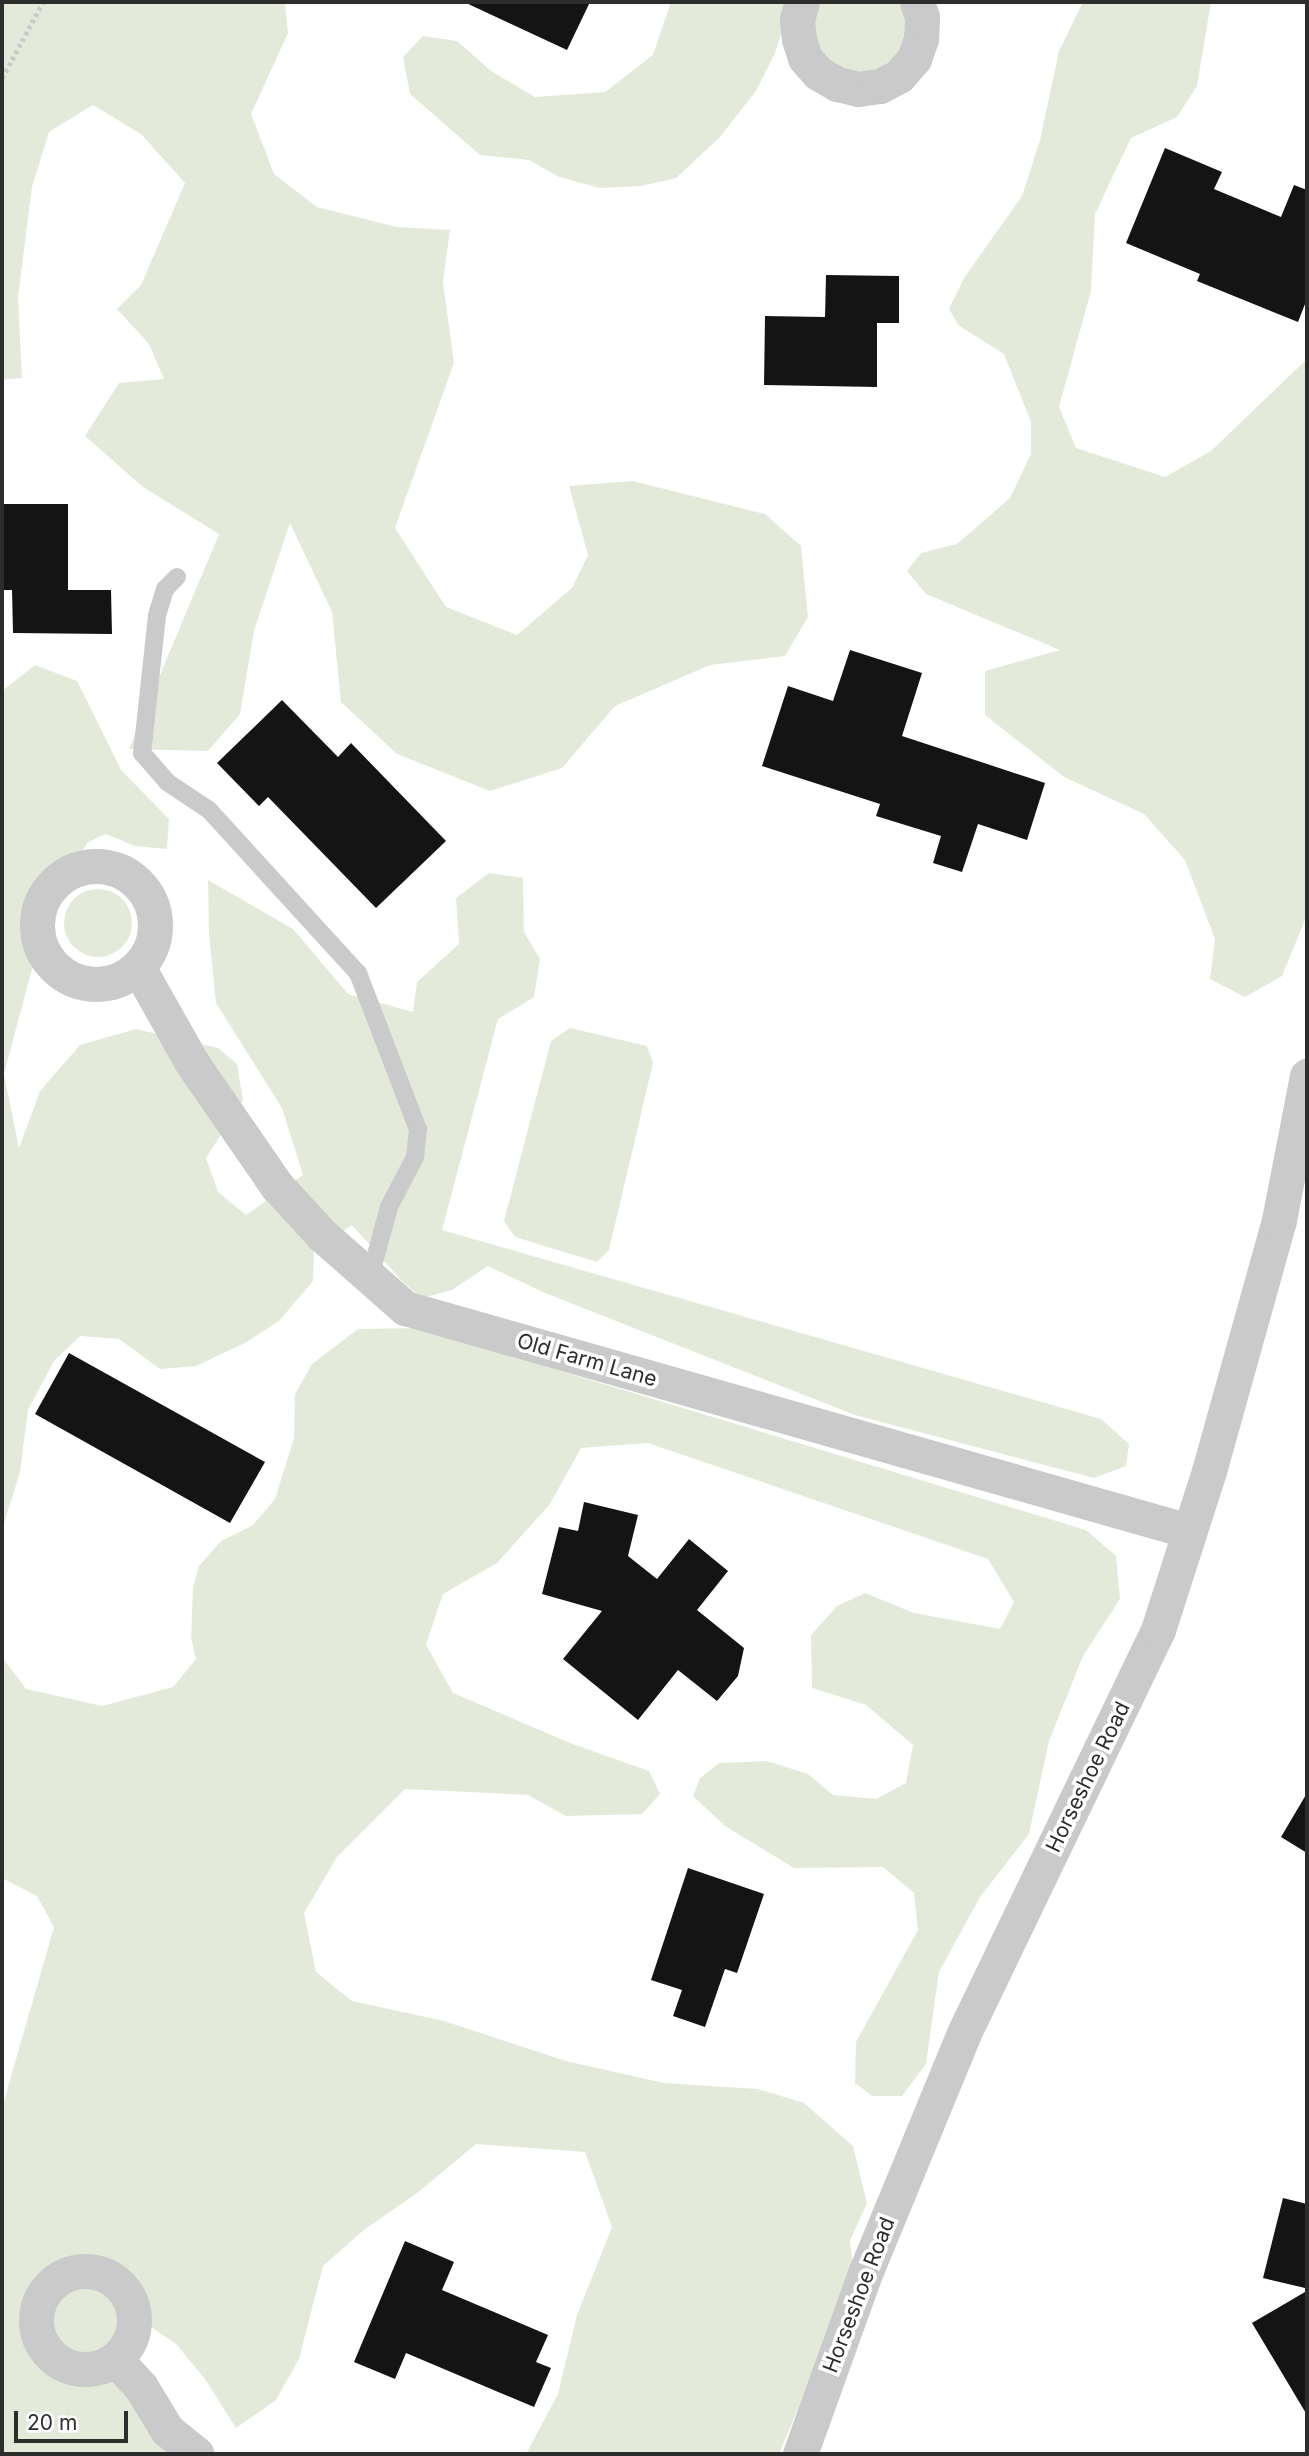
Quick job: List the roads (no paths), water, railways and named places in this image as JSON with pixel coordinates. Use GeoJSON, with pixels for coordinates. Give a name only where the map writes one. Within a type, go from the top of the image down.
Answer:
{"type":"FeatureCollection","features":[{"type":"Feature","properties":{"kind":"street"},"geometry":{"type":"LineString","coordinates":[[802,2],[797,20],[805,58],[818,73],[837,84],[858,89],[880,86],[890,81],[899,76],[914,59],[921,39],[922,17],[917,2]]}},
{"type":"Feature","properties":{"kind":"street","name":"Old Farm Lane"},"geometry":{"type":"LineString","coordinates":[[138,967],[192,1063],[277,1186],[322,1235],[405,1308],[1189,1531]]}},
{"type":"Feature","properties":{"kind":"street","name":"Horseshoe Road"},"geometry":{"type":"LineString","coordinates":[[800,2454],[866,2271],[964,2033],[1158,1630],[1209,1471],[1279,1220],[1307,1076]]}},
{"type":"Feature","properties":{"kind":"street"},"geometry":{"type":"LineString","coordinates":[[115,2359],[141,2387],[167,2430],[197,2454]]}},
{"type":"Feature","properties":{"kind":"lane"},"geometry":{"type":"LineString","coordinates":[[177,577],[165,589],[157,616],[142,752],[167,782],[209,810],[358,973],[418,1129],[415,1157],[389,1207],[370,1277]]}}]}
